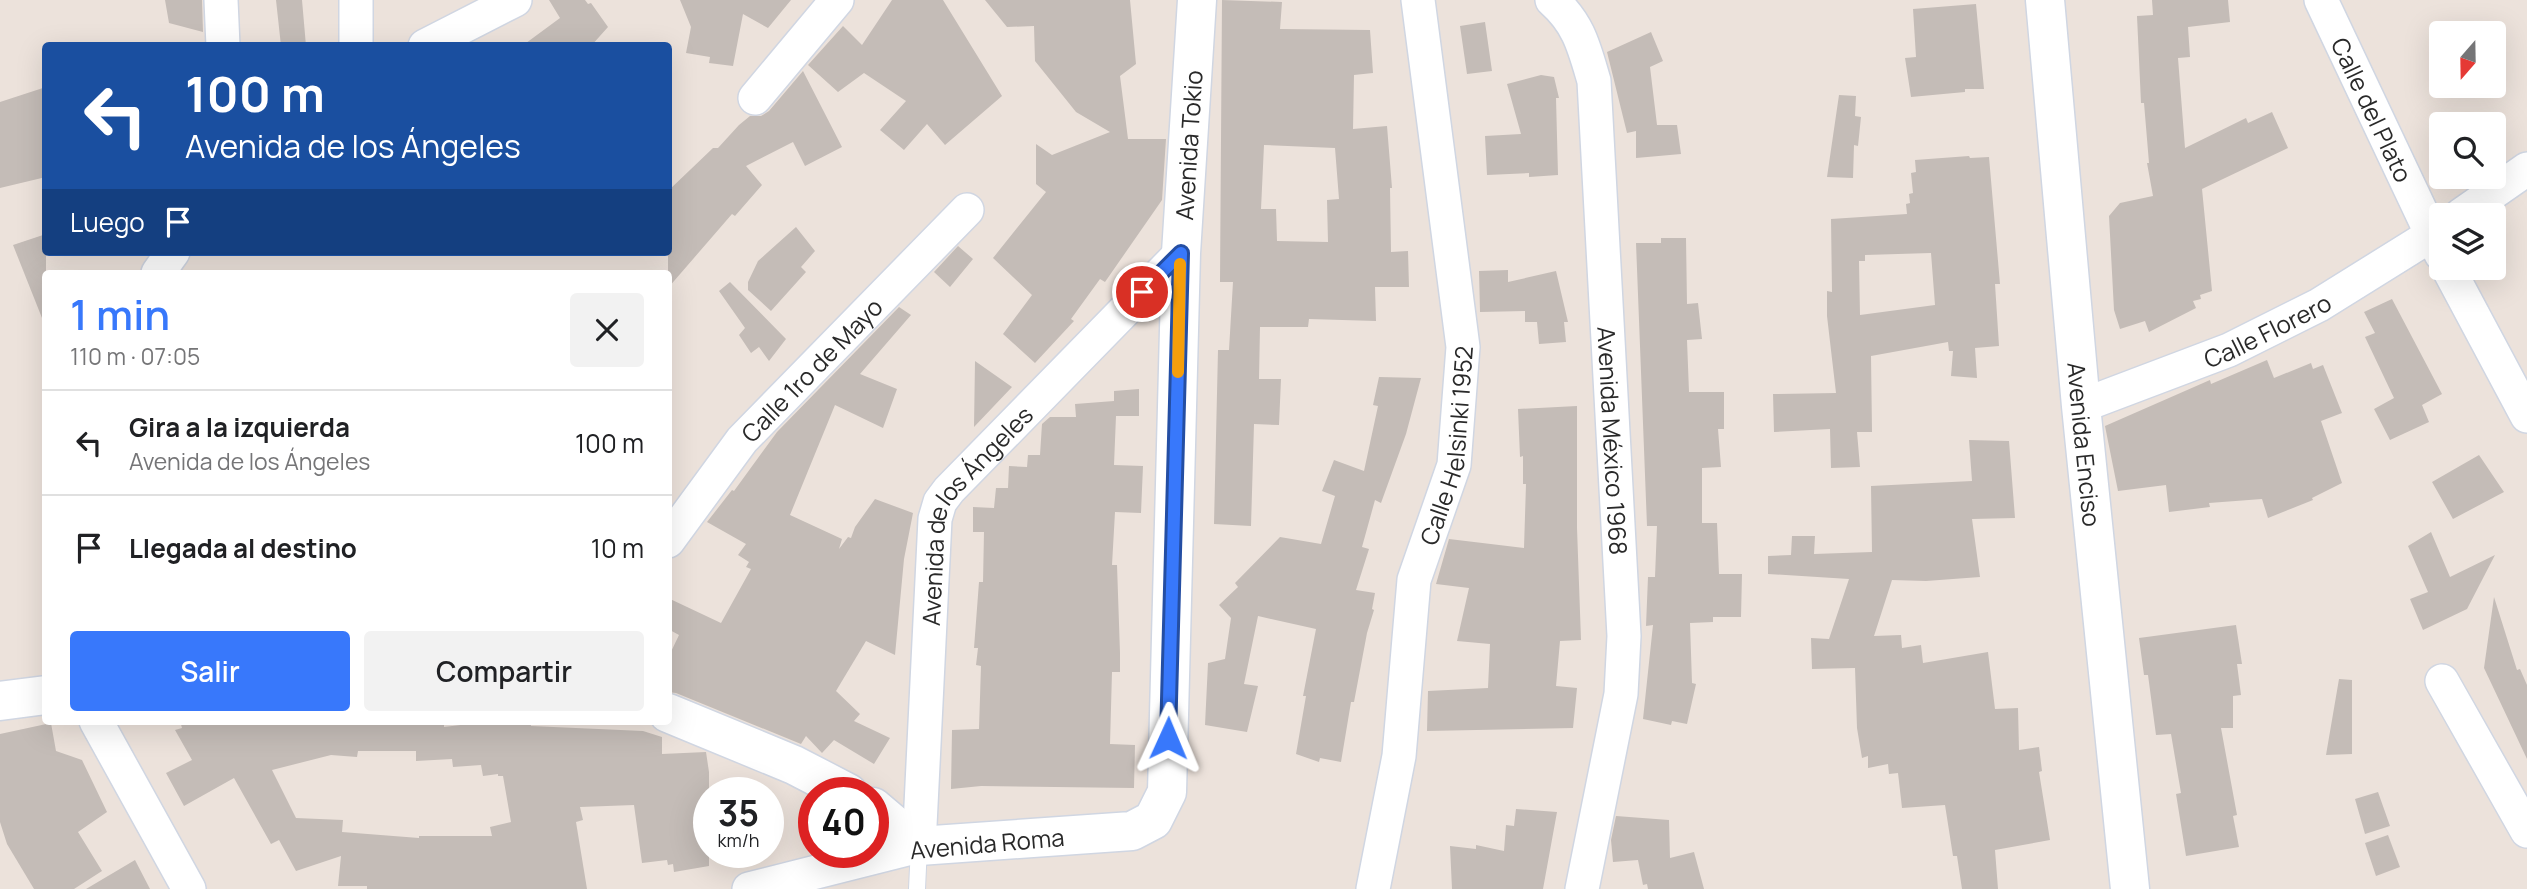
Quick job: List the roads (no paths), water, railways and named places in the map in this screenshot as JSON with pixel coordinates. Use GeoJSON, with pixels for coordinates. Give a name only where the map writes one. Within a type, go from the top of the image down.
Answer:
{"type":"FeatureCollection","features":[{"type":"Feature","properties":{"kind":"street"},"geometry":{"type":"LineString","coordinates":[[221,0],[223,42]]}},
{"type":"Feature","properties":{"kind":"street"},"geometry":{"type":"LineString","coordinates":[[356,0],[356,42]]}},
{"type":"Feature","properties":{"kind":"street"},"geometry":{"type":"LineString","coordinates":[[433,42],[515,0]]}},
{"type":"Feature","properties":{"kind":"street"},"geometry":{"type":"LineString","coordinates":[[755,98],[837,0]]}},
{"type":"Feature","properties":{"kind":"street","name":"Avenida Tokio"},"geometry":{"type":"LineString","coordinates":[[1167,792],[1181,253],[1197,0]]}},
{"type":"Feature","properties":{"kind":"street","name":"Calle Helsinki 1952"},"geometry":{"type":"LineString","coordinates":[[1373,889],[1399,756],[1414,580],[1454,465],[1463,347],[1418,0]]}},
{"type":"Feature","properties":{"kind":"street","name":"Avenida México 1968"},"geometry":{"type":"LineString","coordinates":[[1552,0],[1568,15],[1584,47],[1594,81],[1624,636],[1621,694],[1582,889]]}},
{"type":"Feature","properties":{"kind":"street","name":"Avenida Enciso"},"geometry":{"type":"LineString","coordinates":[[2045,0],[2081,406],[2130,889]]}},
{"type":"Feature","properties":{"kind":"street","name":"Calle del Plato"},"geometry":{"type":"LineString","coordinates":[[2321,0],[2429,222]]}},
{"type":"Feature","properties":{"kind":"street"},"geometry":{"type":"LineString","coordinates":[[2478,203],[2527,169]]}},
{"type":"Feature","properties":{"kind":"street","name":"Calle 1ro de Mayo"},"geometry":{"type":"LineString","coordinates":[[672,536],[742,440],[967,210]]}},
{"type":"Feature","properties":{"kind":"street","name":"Calle Florero"},"geometry":{"type":"LineString","coordinates":[[2081,406],[2229,350],[2429,245]]}},
{"type":"Feature","properties":{"kind":"street","name":"Avenida de los Ángeles"},"geometry":{"type":"LineString","coordinates":[[919,846],[935,519],[940,502],[1181,253]]}},
{"type":"Feature","properties":{"kind":"street"},"geometry":{"type":"LineString","coordinates":[[2454,280],[2527,416]]}},
{"type":"Feature","properties":{"kind":"street"},"geometry":{"type":"LineString","coordinates":[[2442,681],[2527,831]]}},
{"type":"Feature","properties":{"kind":"street"},"geometry":{"type":"LineString","coordinates":[[0,701],[42,696]]}},
{"type":"Feature","properties":{"kind":"street"},"geometry":{"type":"LineString","coordinates":[[672,715],[817,777]]}},
{"type":"Feature","properties":{"kind":"street"},"geometry":{"type":"LineString","coordinates":[[98,725],[188,889]]}},
{"type":"Feature","properties":{"kind":"street","name":"Avenida Roma"},"geometry":{"type":"LineString","coordinates":[[750,889],[919,846],[1132,831],[1153,820],[1167,792]]}},
{"type":"Feature","properties":{"kind":"street"},"geometry":{"type":"LineString","coordinates":[[889,821],[919,846]]}},
{"type":"Feature","properties":{"kind":"lane"},"geometry":{"type":"LineString","coordinates":[[917,889],[919,846]]}}]}
